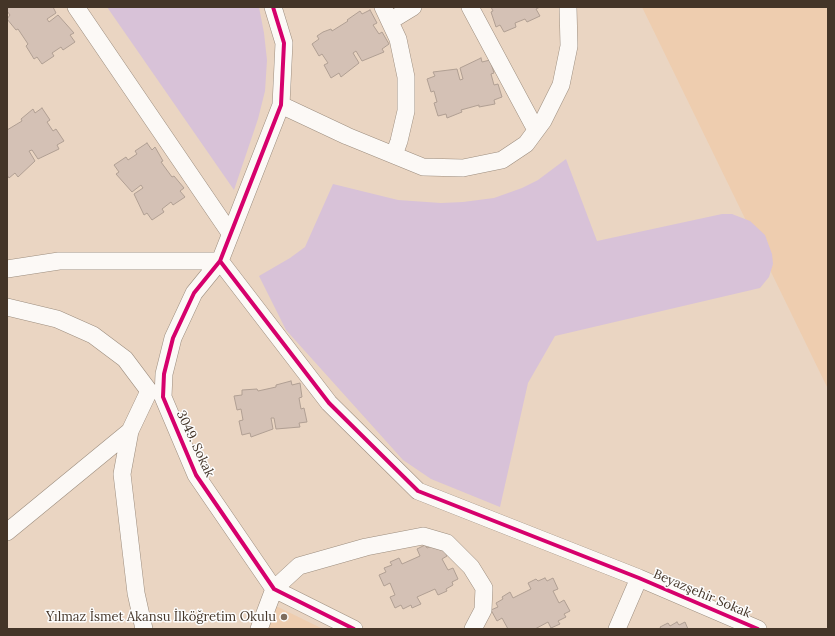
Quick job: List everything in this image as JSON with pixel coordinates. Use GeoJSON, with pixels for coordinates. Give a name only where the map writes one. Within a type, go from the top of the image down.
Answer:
{"type":"FeatureCollection","features":[{"type":"Feature","properties":{"kind":"street"},"geometry":{"type":"LineString","coordinates":[[76,7],[230,233]]}},
{"type":"Feature","properties":{"kind":"street","name":"3049. Sokak"},"geometry":{"type":"LineString","coordinates":[[273,7],[284,43],[281,105],[220,261],[194,293],[173,338],[164,374],[163,397],[196,475],[274,589],[354,629]]}},
{"type":"Feature","properties":{"kind":"street"},"geometry":{"type":"LineString","coordinates":[[394,155],[403,126],[407,96],[403,58],[386,14],[413,7]]}},
{"type":"Feature","properties":{"kind":"street"},"geometry":{"type":"LineString","coordinates":[[470,7],[536,130]]}},
{"type":"Feature","properties":{"kind":"street"},"geometry":{"type":"LineString","coordinates":[[281,105],[346,136],[422,167],[463,168],[502,160],[526,144],[543,121],[561,85],[569,46],[568,7]]}},
{"type":"Feature","properties":{"kind":"street"},"geometry":{"type":"LineString","coordinates":[[7,269],[59,261],[220,261]]}},
{"type":"Feature","properties":{"kind":"street","name":"Beyazşehir Sokak"},"geometry":{"type":"LineString","coordinates":[[220,261],[329,403],[418,491],[639,578],[758,629]]}},
{"type":"Feature","properties":{"kind":"street"},"geometry":{"type":"LineString","coordinates":[[7,307],[57,319],[93,335],[125,359],[149,391],[130,431],[122,474],[136,593],[144,629]]}},
{"type":"Feature","properties":{"kind":"street"},"geometry":{"type":"LineString","coordinates":[[7,532],[130,431]]}},
{"type":"Feature","properties":{"kind":"street"},"geometry":{"type":"LineString","coordinates":[[259,629],[274,589],[299,566],[366,547],[423,536],[447,543],[471,567],[484,588],[482,610],[473,629]]}},
{"type":"Feature","properties":{"kind":"street"},"geometry":{"type":"LineString","coordinates":[[617,629],[639,578]]}},
{"type":"Feature","properties":{"kind":"shaded area"},"geometry":{"type":"Polygon","coordinates":[[[107,7],[259,7],[267,60],[265,91],[258,119],[234,190],[107,7]]]}},
{"type":"Feature","properties":{"kind":"shaded area"},"geometry":{"type":"Polygon","coordinates":[[[642,7],[828,7],[828,389],[642,7]]]}},
{"type":"Feature","properties":{"kind":"shaded area"},"geometry":{"type":"Polygon","coordinates":[[[566,159],[597,241],[722,214],[732,214],[750,221],[765,235],[772,254],[773,264],[769,277],[760,288],[555,336],[528,383],[500,507],[431,479],[403,460],[286,330],[259,276],[290,258],[305,247],[333,184],[398,200],[441,203],[463,202],[494,198],[522,188],[538,180],[566,159]]]}},
{"type":"Feature","properties":{"kind":"shaded area","name":"Yılmaz İsmet Akansu İlköğretim Okulu"},"geometry":{"type":"Polygon","coordinates":[[[274,605],[323,629],[267,629],[274,605]]]}},
{"type":"Feature","properties":{"kind":"building"},"geometry":{"type":"Polygon","coordinates":[[[8,7],[53,7],[56,13],[47,19],[49,22],[58,15],[74,33],[70,35],[75,42],[63,50],[61,47],[52,53],[54,56],[42,64],[37,57],[34,59],[26,46],[28,44],[18,29],[16,30],[7,19],[10,15],[7,11],[8,7]]]}},
{"type":"Feature","properties":{"kind":"building"},"geometry":{"type":"Polygon","coordinates":[[[491,7],[540,7],[536,9],[540,16],[527,22],[525,19],[515,23],[516,27],[504,32],[500,25],[496,27],[491,12],[493,11],[491,7]]]}},
{"type":"Feature","properties":{"kind":"building"},"geometry":{"type":"Polygon","coordinates":[[[370,10],[377,23],[373,25],[379,34],[382,32],[389,44],[382,49],[384,52],[362,61],[356,51],[353,53],[359,63],[341,77],[339,73],[331,78],[324,65],[328,63],[322,54],[319,56],[312,44],[319,39],[317,36],[323,32],[331,29],[332,31],[360,11],[362,14],[370,10]]]}},
{"type":"Feature","properties":{"kind":"building"},"geometry":{"type":"Polygon","coordinates":[[[481,58],[482,62],[490,60],[494,73],[491,74],[494,85],[498,84],[502,97],[494,100],[495,104],[479,107],[479,105],[461,110],[462,112],[447,118],[446,114],[438,116],[434,103],[437,102],[434,91],[431,92],[427,79],[435,76],[433,72],[457,69],[460,80],[463,79],[460,68],[481,58]]]}},
{"type":"Feature","properties":{"kind":"building"},"geometry":{"type":"Polygon","coordinates":[[[42,108],[50,120],[47,122],[53,131],[56,129],[64,141],[57,145],[59,149],[38,159],[32,150],[29,151],[35,161],[18,177],[15,173],[9,178],[7,175],[7,130],[22,121],[21,119],[33,109],[35,113],[42,108]]]}},
{"type":"Feature","properties":{"kind":"building"},"geometry":{"type":"Polygon","coordinates":[[[147,143],[152,150],[155,147],[163,161],[161,162],[172,177],[174,176],[184,188],[180,191],[185,197],[173,205],[171,202],[162,209],[164,212],[152,220],[147,213],[144,215],[134,194],[143,188],[141,185],[132,192],[116,174],[119,172],[114,165],[126,157],[128,160],[137,154],[135,151],[147,143]]]}},
{"type":"Feature","properties":{"kind":"building"},"geometry":{"type":"Polygon","coordinates":[[[291,381],[292,385],[300,383],[302,397],[299,398],[301,409],[304,408],[307,422],[299,423],[300,427],[276,429],[274,418],[271,418],[273,429],[251,437],[250,433],[242,435],[239,421],[243,420],[241,409],[237,410],[234,396],[242,395],[242,390],[257,389],[258,391],[276,387],[276,385],[291,381]]]}},
{"type":"Feature","properties":{"kind":"building"},"geometry":{"type":"Polygon","coordinates":[[[425,545],[427,548],[434,545],[442,545],[447,556],[442,559],[448,570],[453,568],[458,579],[452,582],[453,585],[446,589],[447,591],[438,595],[435,589],[417,597],[421,604],[412,608],[411,605],[403,609],[401,605],[395,608],[390,597],[395,595],[390,583],[384,586],[379,575],[386,572],[384,568],[392,565],[390,562],[399,558],[402,564],[420,556],[417,549],[425,545]]]}},
{"type":"Feature","properties":{"kind":"building"},"geometry":{"type":"Polygon","coordinates":[[[545,578],[547,581],[553,578],[558,589],[553,591],[559,603],[564,600],[570,611],[564,614],[566,617],[558,621],[560,624],[551,628],[548,622],[535,629],[508,629],[502,618],[497,621],[491,610],[498,607],[496,603],[503,599],[502,597],[510,592],[513,598],[531,589],[528,583],[536,579],[538,581],[545,578]]]}},
{"type":"Feature","properties":{"kind":"building"},"geometry":{"type":"Polygon","coordinates":[[[677,622],[679,625],[685,622],[688,629],[661,629],[660,627],[668,623],[670,626],[677,622]]]}},
{"type":"Feature","properties":{"kind":"cycle path"},"geometry":{"type":"LineString","coordinates":[[273,7],[284,43],[281,105],[220,261],[194,293],[173,338],[164,374],[163,397],[196,475],[274,589],[354,629]]}},
{"type":"Feature","properties":{"kind":"cycle path"},"geometry":{"type":"LineString","coordinates":[[220,261],[329,403],[418,491],[639,578],[758,629]]}},
{"type":"Feature","properties":{"kind":"place","name":"Yılmaz İsmet Akansu İlköğretim Okulu"},"geometry":{"type":"Point","coordinates":[284,617]}}]}
